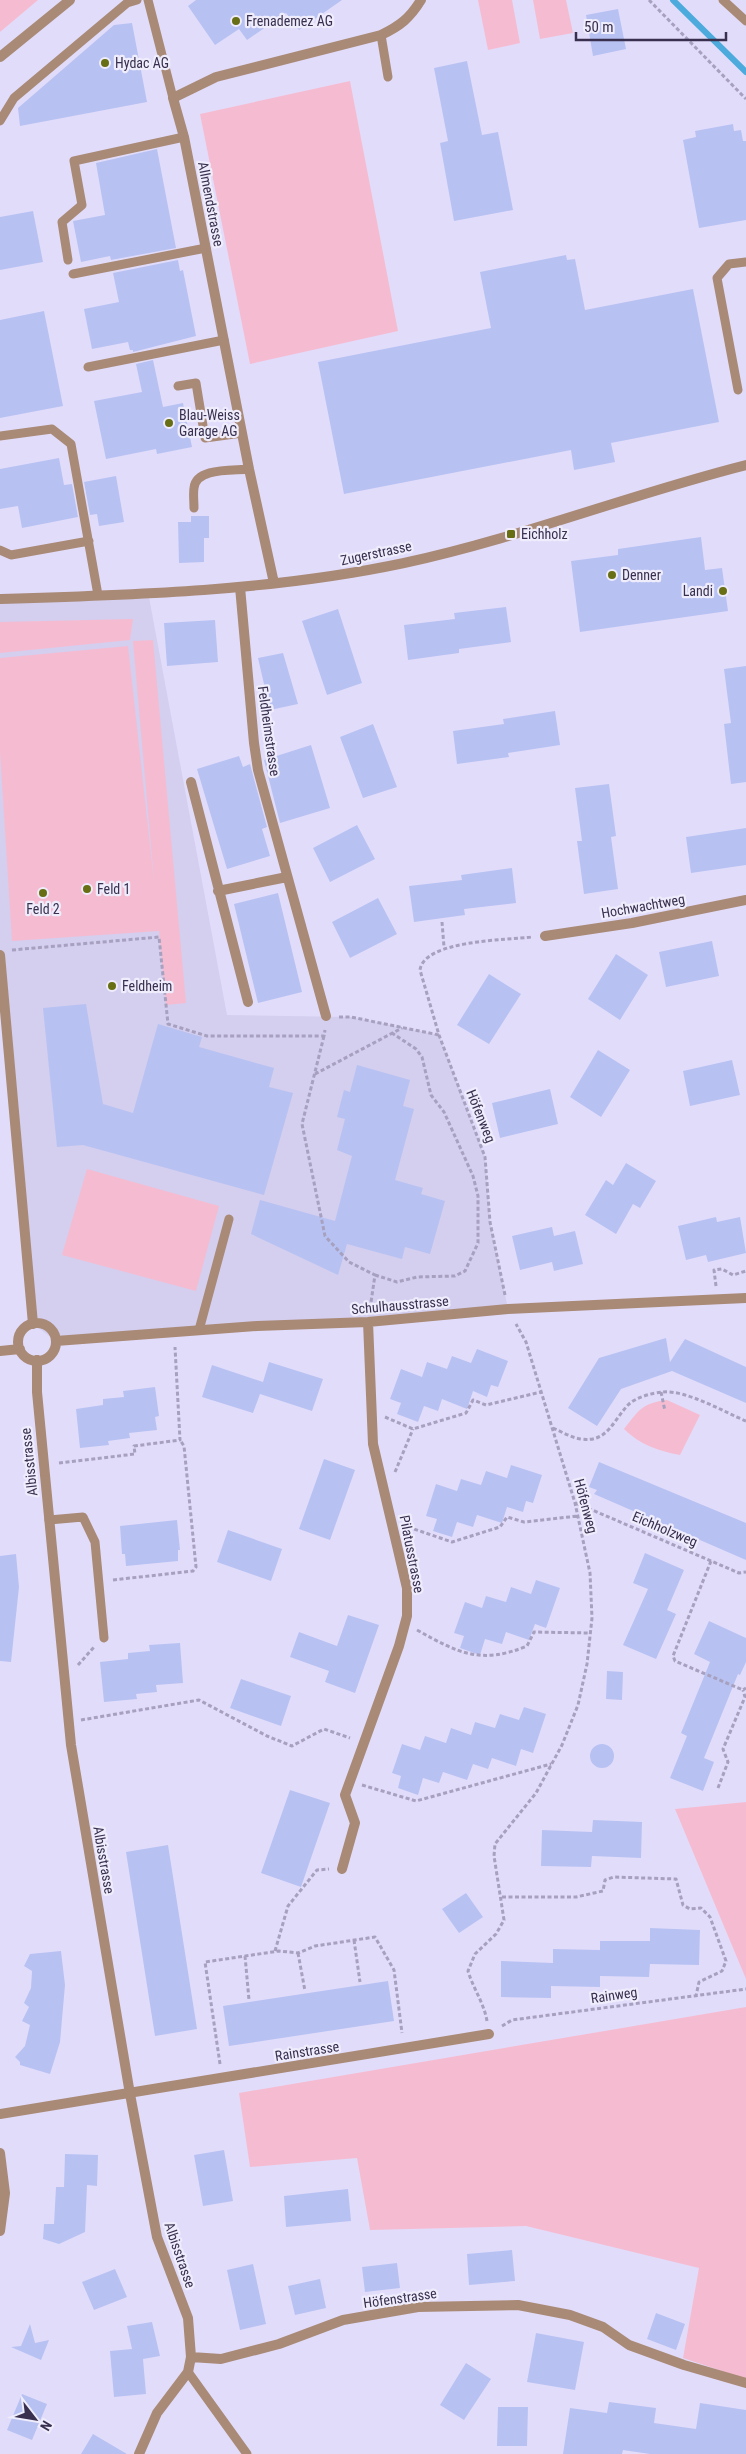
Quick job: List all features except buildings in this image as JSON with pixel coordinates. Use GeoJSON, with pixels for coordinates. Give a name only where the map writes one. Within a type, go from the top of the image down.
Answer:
{"type":"FeatureCollection","features":[{"type":"Feature","properties":{"kind":"street"},"geometry":{"type":"LineString","coordinates":[[0,57],[70,0]]}},
{"type":"Feature","properties":{"kind":"street"},"geometry":{"type":"LineString","coordinates":[[173,98],[216,77],[381,35],[398,27],[411,16],[421,0]]}},
{"type":"Feature","properties":{"kind":"street","name":"Allmendstrasse"},"geometry":{"type":"LineString","coordinates":[[173,98],[184,137],[249,469],[274,583]]}},
{"type":"Feature","properties":{"kind":"street","name":"Zugerstrasse"},"geometry":{"type":"LineString","coordinates":[[0,598],[240,587],[313,580],[405,563],[604,508],[746,465]]}},
{"type":"Feature","properties":{"kind":"street","name":"Feldheimstrasse"},"geometry":{"type":"LineString","coordinates":[[240,587],[258,770],[326,1016]]}},
{"type":"Feature","properties":{"kind":"street"},"geometry":{"type":"LineString","coordinates":[[191,782],[248,1002]]}},
{"type":"Feature","properties":{"kind":"street"},"geometry":{"type":"LineString","coordinates":[[218,891],[287,877]]}},
{"type":"Feature","properties":{"kind":"street","name":"Hochwachtweg"},"geometry":{"type":"LineString","coordinates":[[545,936],[632,923],[746,900]]}},
{"type":"Feature","properties":{"kind":"street"},"geometry":{"type":"LineString","coordinates":[[5,953],[33,1324]]}},
{"type":"Feature","properties":{"kind":"street","name":"Schulhausstrasse"},"geometry":{"type":"LineString","coordinates":[[56,1341],[199,1330],[368,1322],[508,1309],[746,1298]]}},
{"type":"Feature","properties":{"kind":"street","name":"Pilatusstrasse"},"geometry":{"type":"LineString","coordinates":[[342,1869],[355,1823],[345,1795],[399,1646],[405,1623],[407,1588],[373,1444],[368,1322]]}},
{"type":"Feature","properties":{"kind":"street"},"geometry":{"type":"LineString","coordinates":[[33,1324],[48,1327],[56,1341],[51,1353],[46,1358],[37,1360],[26,1358],[20,1349],[18,1339],[21,1332],[33,1324]]}},
{"type":"Feature","properties":{"kind":"street"},"geometry":{"type":"LineString","coordinates":[[0,1351],[20,1349]]}},
{"type":"Feature","properties":{"kind":"street","name":"Albisstrasse"},"geometry":{"type":"LineString","coordinates":[[37,1360],[37,1392],[43,1464],[68,1722],[130,2094],[157,2237],[188,2318],[191,2357]]}},
{"type":"Feature","properties":{"kind":"street","name":"Rainstrasse"},"geometry":{"type":"LineString","coordinates":[[0,2114],[489,2034]]}},
{"type":"Feature","properties":{"kind":"street"},"geometry":{"type":"LineString","coordinates":[[0,2153],[5,2193],[0,2231]]}},
{"type":"Feature","properties":{"kind":"street","name":"Höfenstrasse"},"geometry":{"type":"LineString","coordinates":[[191,2357],[221,2359],[279,2344],[343,2320],[418,2307],[518,2305],[570,2315],[603,2327],[630,2345],[684,2365],[746,2383]]}},
{"type":"Feature","properties":{"kind":"street"},"geometry":{"type":"LineString","coordinates":[[139,2454],[157,2413],[188,2372],[191,2357]]}},
{"type":"Feature","properties":{"kind":"lane"},"geometry":{"type":"LineString","coordinates":[[0,121],[14,98],[127,2],[137,0]]}},
{"type":"Feature","properties":{"kind":"lane"},"geometry":{"type":"LineString","coordinates":[[148,0],[173,98]]}},
{"type":"Feature","properties":{"kind":"lane"},"geometry":{"type":"LineString","coordinates":[[723,0],[746,21]]}},
{"type":"Feature","properties":{"kind":"lane"},"geometry":{"type":"LineString","coordinates":[[381,35],[388,77]]}},
{"type":"Feature","properties":{"kind":"lane"},"geometry":{"type":"LineString","coordinates":[[68,260],[62,222],[82,205],[74,160],[184,137]]}},
{"type":"Feature","properties":{"kind":"lane"},"geometry":{"type":"LineString","coordinates":[[73,274],[206,248]]}},
{"type":"Feature","properties":{"kind":"lane"},"geometry":{"type":"LineString","coordinates":[[738,390],[717,278],[730,264],[746,262]]}},
{"type":"Feature","properties":{"kind":"lane"},"geometry":{"type":"LineString","coordinates":[[88,367],[224,340]]}},
{"type":"Feature","properties":{"kind":"lane"},"geometry":{"type":"LineString","coordinates":[[178,386],[196,382],[205,438],[242,433]]}},
{"type":"Feature","properties":{"kind":"lane"},"geometry":{"type":"LineString","coordinates":[[0,436],[52,429],[71,444],[98,595]]}},
{"type":"Feature","properties":{"kind":"lane"},"geometry":{"type":"LineString","coordinates":[[194,508],[194,486],[200,477],[210,473],[249,469]]}},
{"type":"Feature","properties":{"kind":"lane"},"geometry":{"type":"LineString","coordinates":[[0,550],[11,555],[89,541]]}},
{"type":"Feature","properties":{"kind":"lane"},"geometry":{"type":"LineString","coordinates":[[199,1330],[229,1219]]}},
{"type":"Feature","properties":{"kind":"lane"},"geometry":{"type":"LineString","coordinates":[[49,1520],[83,1517],[95,1542],[104,1637]]}},
{"type":"Feature","properties":{"kind":"lane"},"geometry":{"type":"LineString","coordinates":[[188,2372],[247,2454]]}},
{"type":"Feature","properties":{"kind":"path"},"geometry":{"type":"LineString","coordinates":[[649,0],[746,99]]}},
{"type":"Feature","properties":{"kind":"path"},"geometry":{"type":"LineString","coordinates":[[442,922],[444,947],[545,936]]}},
{"type":"Feature","properties":{"kind":"path"},"geometry":{"type":"LineString","coordinates":[[5,953],[160,937],[168,1024],[207,1036],[324,1036]]}},
{"type":"Feature","properties":{"kind":"path","name":"Höfenweg"},"geometry":{"type":"LineString","coordinates":[[444,947],[421,963],[420,970],[439,1035],[485,1156],[490,1222],[508,1309],[526,1342],[575,1503],[590,1573],[592,1618],[587,1664],[578,1705],[552,1764],[536,1793],[495,1844],[494,1856],[505,1912],[502,1925],[475,1954],[468,1971],[472,1985],[484,2007],[489,2034]]}},
{"type":"Feature","properties":{"kind":"path"},"geometry":{"type":"LineString","coordinates":[[326,1016],[324,1036],[302,1124],[325,1236],[349,1262],[375,1275],[397,1282],[417,1277],[455,1276],[465,1271],[478,1243],[478,1196],[474,1176],[449,1122],[431,1095],[422,1057],[416,1049],[392,1033]]}},
{"type":"Feature","properties":{"kind":"path"},"geometry":{"type":"LineString","coordinates":[[351,1017],[439,1035]]}},
{"type":"Feature","properties":{"kind":"path"},"geometry":{"type":"LineString","coordinates":[[314,1075],[402,1027]]}},
{"type":"Feature","properties":{"kind":"path"},"geometry":{"type":"LineString","coordinates":[[718,1299],[714,1270],[722,1269],[733,1275],[746,1271]]}},
{"type":"Feature","properties":{"kind":"path"},"geometry":{"type":"LineString","coordinates":[[368,1322],[375,1275]]}},
{"type":"Feature","properties":{"kind":"path"},"geometry":{"type":"LineString","coordinates":[[100,1581],[193,1571],[196,1567],[184,1446],[180,1440],[174,1332]]}},
{"type":"Feature","properties":{"kind":"path"},"geometry":{"type":"LineString","coordinates":[[372,1412],[413,1428],[466,1413],[473,1400],[486,1405],[541,1392]]}},
{"type":"Feature","properties":{"kind":"path"},"geometry":{"type":"LineString","coordinates":[[661,1392],[664,1412]]}},
{"type":"Feature","properties":{"kind":"path"},"geometry":{"type":"LineString","coordinates":[[553,1428],[580,1439],[602,1436],[610,1431],[629,1404],[637,1399],[661,1392],[689,1397],[746,1421]]}},
{"type":"Feature","properties":{"kind":"path"},"geometry":{"type":"LineString","coordinates":[[381,1476],[396,1472],[413,1428]]}},
{"type":"Feature","properties":{"kind":"path"},"geometry":{"type":"LineString","coordinates":[[43,1464],[134,1454],[134,1446],[180,1440]]}},
{"type":"Feature","properties":{"kind":"path","name":"Eichholzweg"},"geometry":{"type":"LineString","coordinates":[[575,1503],[739,1573],[746,1574]]}},
{"type":"Feature","properties":{"kind":"path"},"geometry":{"type":"LineString","coordinates":[[391,1521],[452,1542],[500,1527],[507,1516],[524,1522],[578,1516]]}},
{"type":"Feature","properties":{"kind":"path"},"geometry":{"type":"LineString","coordinates":[[711,1560],[673,1656],[675,1660],[745,1689],[745,1697],[723,1749],[728,1762],[718,1788]]}},
{"type":"Feature","properties":{"kind":"path"},"geometry":{"type":"LineString","coordinates":[[405,1623],[443,1645],[484,1657],[527,1646],[534,1632],[590,1633]]}},
{"type":"Feature","properties":{"kind":"path"},"geometry":{"type":"LineString","coordinates":[[64,1680],[104,1637]]}},
{"type":"Feature","properties":{"kind":"path"},"geometry":{"type":"LineString","coordinates":[[68,1722],[199,1700],[267,1736],[292,1746],[324,1729],[363,1743]]}},
{"type":"Feature","properties":{"kind":"path"},"geometry":{"type":"LineString","coordinates":[[348,1783],[364,1785],[416,1801],[552,1764]]}},
{"type":"Feature","properties":{"kind":"path"},"geometry":{"type":"LineString","coordinates":[[275,1952],[288,1906],[317,1870]]}},
{"type":"Feature","properties":{"kind":"path"},"geometry":{"type":"LineString","coordinates":[[502,1897],[576,1897],[603,1891],[604,1880],[614,1877],[676,1879],[683,1905],[690,1909],[700,1908],[710,1917],[726,1961],[722,1970],[698,1982],[696,1996]]}},
{"type":"Feature","properties":{"kind":"path"},"geometry":{"type":"LineString","coordinates":[[222,2079],[204,1962],[275,1952],[298,1953],[315,1946],[375,1937],[394,1970],[404,2048]]}},
{"type":"Feature","properties":{"kind":"path"},"geometry":{"type":"LineString","coordinates":[[354,1940],[360,1982]]}},
{"type":"Feature","properties":{"kind":"path"},"geometry":{"type":"LineString","coordinates":[[298,1953],[305,1990]]}},
{"type":"Feature","properties":{"kind":"path"},"geometry":{"type":"LineString","coordinates":[[245,1956],[250,2000]]}},
{"type":"Feature","properties":{"kind":"path","name":"Rainweg"},"geometry":{"type":"LineString","coordinates":[[489,2034],[512,2020],[746,1989]]}},
{"type":"Feature","properties":{"kind":"shaded area"},"geometry":{"type":"Polygon","coordinates":[[[0,0],[38,0],[0,32],[0,0]]]}},
{"type":"Feature","properties":{"kind":"shaded area"},"geometry":{"type":"Polygon","coordinates":[[[478,0],[512,0],[520,43],[488,50],[478,0]]]}},
{"type":"Feature","properties":{"kind":"shaded area"},"geometry":{"type":"Polygon","coordinates":[[[533,0],[566,0],[573,33],[540,39],[533,0]]]}},
{"type":"Feature","properties":{"kind":"shaded area"},"geometry":{"type":"Polygon","coordinates":[[[350,81],[398,331],[250,364],[200,114],[350,81]]]}},
{"type":"Feature","properties":{"kind":"shaded area","name":"Feldheim"},"geometry":{"type":"Polygon","coordinates":[[[148,592],[227,1015],[351,1017],[439,1035],[485,1157],[490,1222],[508,1309],[56,1341],[33,1324],[0,955],[0,599],[148,592]]]}},
{"type":"Feature","properties":{"kind":"shaded area"},"geometry":{"type":"Polygon","coordinates":[[[133,619],[130,640],[0,653],[0,622],[133,619]]]}},
{"type":"Feature","properties":{"kind":"shaded area"},"geometry":{"type":"Polygon","coordinates":[[[153,640],[186,1003],[166,1005],[159,931],[12,941],[0,752],[0,658],[128,646],[154,881],[133,641],[153,640]]]}},
{"type":"Feature","properties":{"kind":"shaded area"},"geometry":{"type":"Polygon","coordinates":[[[87,1169],[219,1206],[196,1291],[62,1255],[87,1169]]]}},
{"type":"Feature","properties":{"kind":"shaded area"},"geometry":{"type":"Polygon","coordinates":[[[667,1400],[700,1415],[680,1455],[650,1446],[630,1435],[624,1429],[646,1405],[667,1400]]]}},
{"type":"Feature","properties":{"kind":"shaded area"},"geometry":{"type":"Polygon","coordinates":[[[746,1802],[746,1979],[675,1809],[746,1802]]]}},
{"type":"Feature","properties":{"kind":"shaded area"},"geometry":{"type":"Polygon","coordinates":[[[746,2007],[746,2379],[683,2358],[699,2268],[526,2226],[370,2230],[357,2158],[250,2167],[239,2093],[746,2007]]]}},
{"type":"Feature","properties":{"kind":"waterway"},"geometry":{"type":"LineString","coordinates":[[673,0],[746,72]]}},
{"type":"Feature","properties":{"kind":"place","name":"Frenademez AG"},"geometry":{"type":"Point","coordinates":[236,21]}},
{"type":"Feature","properties":{"kind":"place","name":"Hydac AG"},"geometry":{"type":"Point","coordinates":[105,63]}},
{"type":"Feature","properties":{"kind":"place","name":"Blau-Weiss Garage AG"},"geometry":{"type":"Point","coordinates":[169,423]}},
{"type":"Feature","properties":{"kind":"place","name":"Eichholz"},"geometry":{"type":"Point","coordinates":[511,534]}},
{"type":"Feature","properties":{"kind":"place","name":"Denner"},"geometry":{"type":"Point","coordinates":[612,575]}},
{"type":"Feature","properties":{"kind":"place","name":"Landi"},"geometry":{"type":"Point","coordinates":[723,591]}},
{"type":"Feature","properties":{"kind":"place","name":"Feld 1"},"geometry":{"type":"Point","coordinates":[87,889]}},
{"type":"Feature","properties":{"kind":"place","name":"Feld 2"},"geometry":{"type":"Point","coordinates":[43,893]}},
{"type":"Feature","properties":{"kind":"place","name":"Feldheim"},"geometry":{"type":"Point","coordinates":[112,986]}}]}
